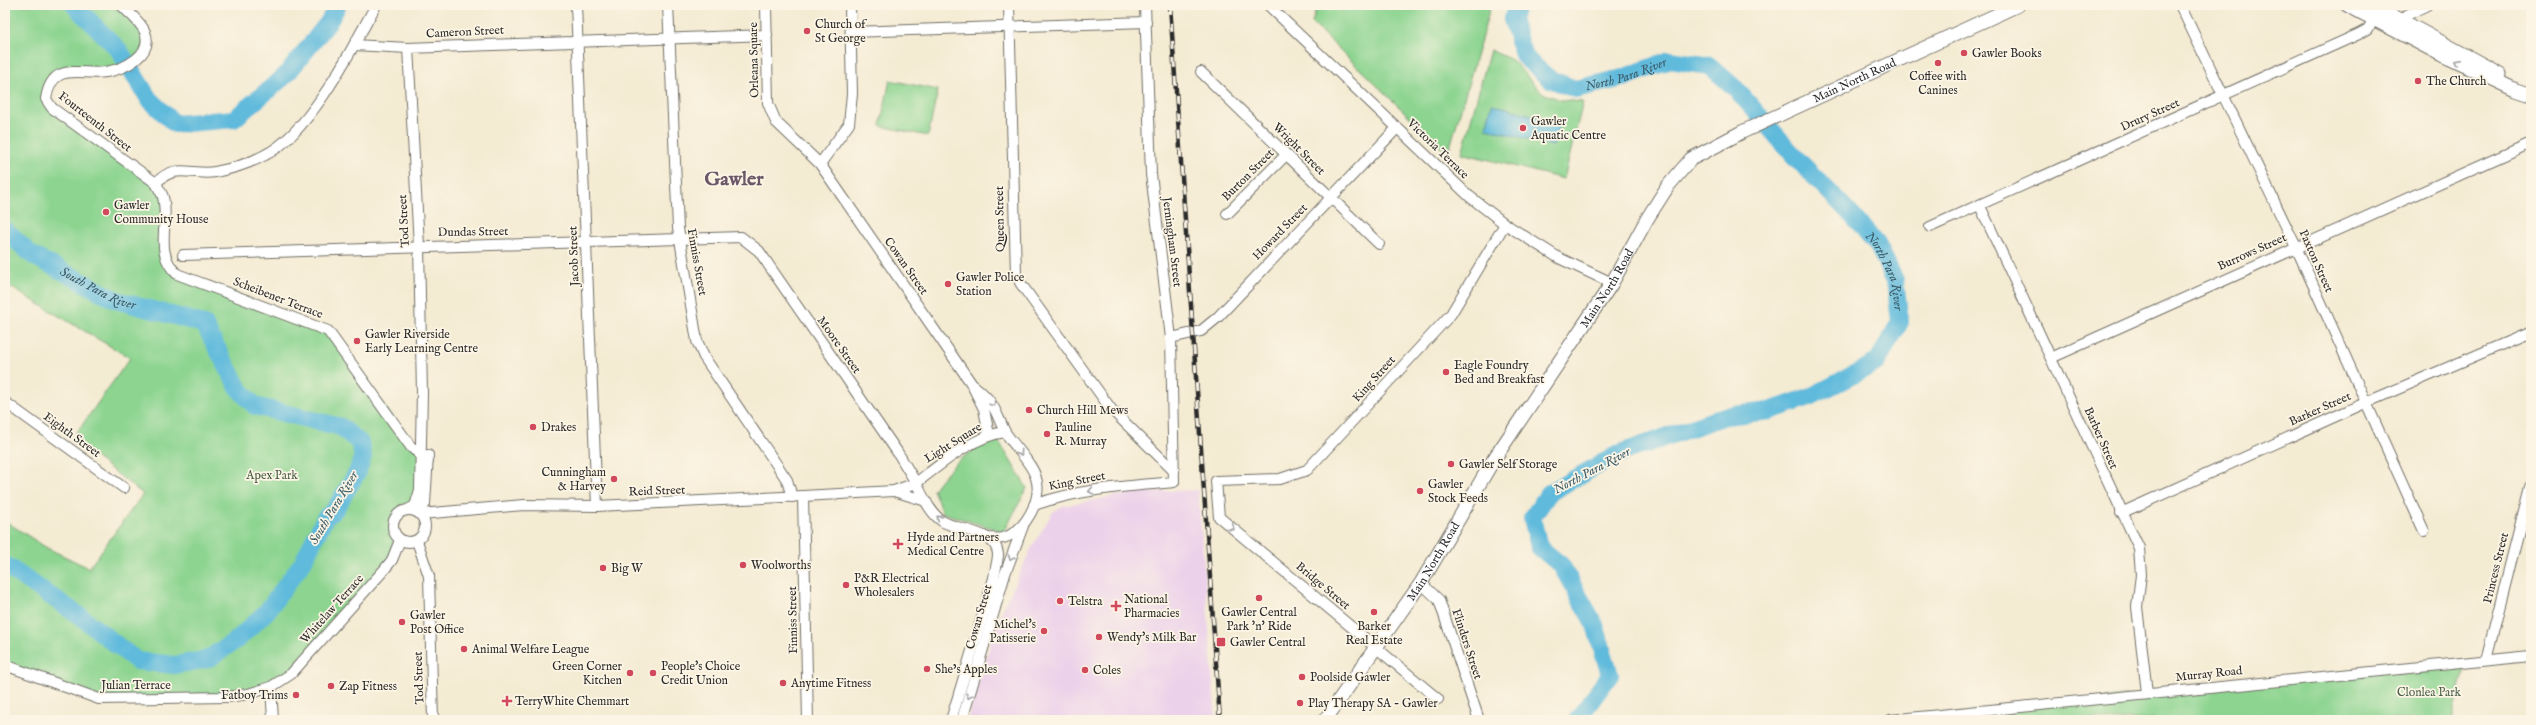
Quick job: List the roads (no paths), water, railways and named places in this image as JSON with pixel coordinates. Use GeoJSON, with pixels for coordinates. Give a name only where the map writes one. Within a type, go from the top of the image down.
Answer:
{"type":"FeatureCollection","features":[{"type":"Feature","properties":{"kind":"main road","name":"Main North Road"},"geometry":{"type":"LineString","coordinates":[[1325,720],[1421,583],[1494,459],[1612,283],[1646,219],[1668,186],[1691,159],[1742,132],[2018,5]]}},
{"type":"Feature","properties":{"kind":"main road"},"geometry":{"type":"LineString","coordinates":[[2347,5],[2440,54],[2516,90],[2531,95]]}},
{"type":"Feature","properties":{"kind":"main road"},"geometry":{"type":"LineString","coordinates":[[2360,5],[2374,14],[2374,19]]}},
{"type":"Feature","properties":{"kind":"main road"},"geometry":{"type":"LineString","coordinates":[[2373,5],[2403,20],[2517,84],[2531,95]]}},
{"type":"Feature","properties":{"kind":"main road"},"geometry":{"type":"LineString","coordinates":[[2403,20],[2402,24],[2406,29],[2436,46],[2440,54]]}},
{"type":"Feature","properties":{"kind":"street","name":"Fourteenth Street"},"geometry":{"type":"LineString","coordinates":[[121,5],[145,32],[147,40],[145,52],[136,59],[105,72],[68,72],[57,77],[47,88],[46,99],[52,108],[156,183]]}},
{"type":"Feature","properties":{"kind":"street"},"geometry":{"type":"LineString","coordinates":[[156,183],[164,174],[184,171],[214,172],[255,160],[274,150],[294,135],[306,120],[354,44],[376,5]]}},
{"type":"Feature","properties":{"kind":"street","name":"Jacob Street"},"geometry":{"type":"LineString","coordinates":[[576,5],[597,506]]}},
{"type":"Feature","properties":{"kind":"street","name":"Finniss Street"},"geometry":{"type":"LineString","coordinates":[[668,5],[678,228],[698,341],[704,357],[787,480],[792,497]]}},
{"type":"Feature","properties":{"kind":"street","name":"Orleana Square"},"geometry":{"type":"LineString","coordinates":[[766,5],[768,103],[771,114],[776,122],[820,164]]}},
{"type":"Feature","properties":{"kind":"street"},"geometry":{"type":"LineString","coordinates":[[820,164],[849,124],[852,94],[850,5]]}},
{"type":"Feature","properties":{"kind":"street","name":"Queen Street"},"geometry":{"type":"LineString","coordinates":[[1010,5],[1009,27],[1016,274],[1111,409],[1174,471]]}},
{"type":"Feature","properties":{"kind":"street","name":"Jerningham Street"},"geometry":{"type":"LineString","coordinates":[[1145,5],[1151,174],[1172,338],[1174,482]]}},
{"type":"Feature","properties":{"kind":"street","name":"Victoria Terrace"},"geometry":{"type":"LineString","coordinates":[[1268,5],[1446,176],[1505,224],[1559,258],[1612,283]]}},
{"type":"Feature","properties":{"kind":"street","name":"Paxton Street"},"geometry":{"type":"LineString","coordinates":[[2180,5],[2296,247],[2424,531]]}},
{"type":"Feature","properties":{"kind":"street"},"geometry":{"type":"LineString","coordinates":[[2403,20],[2407,14],[2427,5]]}},
{"type":"Feature","properties":{"kind":"street","name":"Drury Street"},"geometry":{"type":"LineString","coordinates":[[1930,227],[1980,206],[2359,34],[2368,28],[2374,19]]}},
{"type":"Feature","properties":{"kind":"street"},"geometry":{"type":"LineString","coordinates":[[851,32],[1146,22]]}},
{"type":"Feature","properties":{"kind":"street"},"geometry":{"type":"LineString","coordinates":[[669,38],[767,35]]}},
{"type":"Feature","properties":{"kind":"street","name":"Cameron Street"},"geometry":{"type":"LineString","coordinates":[[354,44],[408,48],[578,40],[669,38]]}},
{"type":"Feature","properties":{"kind":"street","name":"Tod Street"},"geometry":{"type":"LineString","coordinates":[[408,48],[419,246],[425,458],[420,490],[415,506],[416,512]]}},
{"type":"Feature","properties":{"kind":"street","name":"Wright Street"},"geometry":{"type":"LineString","coordinates":[[1201,72],[1330,199],[1379,244]]}},
{"type":"Feature","properties":{"kind":"street","name":"Howard Street"},"geometry":{"type":"LineString","coordinates":[[1172,338],[1194,334],[1214,320],[1397,128]]}},
{"type":"Feature","properties":{"kind":"street","name":"Burrows Street"},"geometry":{"type":"LineString","coordinates":[[2051,358],[2531,143]]}},
{"type":"Feature","properties":{"kind":"street","name":"Burton Street"},"geometry":{"type":"LineString","coordinates":[[1227,214],[1286,155]]}},
{"type":"Feature","properties":{"kind":"street","name":"Cowan Street"},"geometry":{"type":"LineString","coordinates":[[820,164],[971,383],[984,409],[989,435]]}},
{"type":"Feature","properties":{"kind":"street","name":"Scheibener Terrace"},"geometry":{"type":"LineString","coordinates":[[156,183],[163,197],[164,255],[169,266],[177,274],[328,331],[411,447],[425,458]]}},
{"type":"Feature","properties":{"kind":"street","name":"Barber Street"},"geometry":{"type":"LineString","coordinates":[[1980,206],[2121,513],[2139,548],[2141,561],[2137,607],[2147,693]]}},
{"type":"Feature","properties":{"kind":"street","name":"King Street"},"geometry":{"type":"LineString","coordinates":[[1216,481],[1280,479],[1307,470],[1451,314],[1505,224]]}},
{"type":"Feature","properties":{"kind":"street","name":"Dundas Street"},"geometry":{"type":"LineString","coordinates":[[183,255],[419,246],[740,237],[759,252]]}},
{"type":"Feature","properties":{"kind":"street","name":"Moore Street"},"geometry":{"type":"LineString","coordinates":[[759,252],[898,453],[916,483]]}},
{"type":"Feature","properties":{"kind":"street","name":"Barker Street"},"geometry":{"type":"LineString","coordinates":[[2121,513],[2365,403],[2531,332]]}},
{"type":"Feature","properties":{"kind":"street","name":"Cowan Street"},"geometry":{"type":"LineString","coordinates":[[971,383],[989,398],[997,411],[1005,432]]}},
{"type":"Feature","properties":{"kind":"street","name":"Eighth Street"},"geometry":{"type":"LineString","coordinates":[[5,402],[124,488]]}},
{"type":"Feature","properties":{"kind":"street"},"geometry":{"type":"LineString","coordinates":[[916,483],[933,512],[948,524],[988,538],[1008,536],[1025,522],[1037,496],[1036,477],[1005,432]]}},
{"type":"Feature","properties":{"kind":"street","name":"Light Square"},"geometry":{"type":"LineString","coordinates":[[916,483],[936,467],[989,435],[1005,432]]}},
{"type":"Feature","properties":{"kind":"street","name":"Moore Street"},"geometry":{"type":"LineString","coordinates":[[898,453],[909,466],[920,472],[936,467]]}},
{"type":"Feature","properties":{"kind":"street","name":"Bridge Street"},"geometry":{"type":"LineString","coordinates":[[1216,481],[1219,517],[1438,699]]}},
{"type":"Feature","properties":{"kind":"street","name":"King Street"},"geometry":{"type":"LineString","coordinates":[[1034,505],[1052,498],[1130,485],[1174,482]]}},
{"type":"Feature","properties":{"kind":"street","name":"Reid Street"},"geometry":{"type":"LineString","coordinates":[[416,512],[524,505],[597,506],[792,497],[894,491],[916,483]]}},
{"type":"Feature","properties":{"kind":"street","name":"Princess Street"},"geometry":{"type":"LineString","coordinates":[[2486,660],[2529,500],[2531,483]]}},
{"type":"Feature","properties":{"kind":"street","name":"Reid Street"},"geometry":{"type":"LineString","coordinates":[[894,491],[926,501]]}},
{"type":"Feature","properties":{"kind":"street","name":"Finniss Street"},"geometry":{"type":"LineString","coordinates":[[803,496],[808,720]]}},
{"type":"Feature","properties":{"kind":"street"},"geometry":{"type":"LineString","coordinates":[[400,512],[416,512],[426,526],[424,532],[417,541],[409,543],[400,540],[394,533],[394,520],[400,512]]}},
{"type":"Feature","properties":{"kind":"street","name":"Cowan Street"},"geometry":{"type":"LineString","coordinates":[[962,720],[1005,574],[1025,522]]}},
{"type":"Feature","properties":{"kind":"street","name":"Cowan Street"},"geometry":{"type":"LineString","coordinates":[[951,720],[994,578],[998,554],[995,545],[988,538]]}},
{"type":"Feature","properties":{"kind":"street","name":"Whitelaw Terrace"},"geometry":{"type":"LineString","coordinates":[[271,687],[291,674],[384,570],[392,560],[400,540]]}},
{"type":"Feature","properties":{"kind":"street","name":"Tod Street"},"geometry":{"type":"LineString","coordinates":[[417,541],[429,576],[433,720]]}},
{"type":"Feature","properties":{"kind":"street","name":"Flinders Street"},"geometry":{"type":"LineString","coordinates":[[1421,583],[1439,600],[1479,720]]}},
{"type":"Feature","properties":{"kind":"street","name":"Murray Road"},"geometry":{"type":"LineString","coordinates":[[1890,720],[2147,693],[2531,656]]}},
{"type":"Feature","properties":{"kind":"street","name":"Julian Terrace"},"geometry":{"type":"LineString","coordinates":[[5,665],[99,699],[228,697],[271,687]]}},
{"type":"Feature","properties":{"kind":"street"},"geometry":{"type":"LineString","coordinates":[[271,687],[273,720]]}},
{"type":"Feature","properties":{"kind":"water"},"geometry":{"type":"Polygon","coordinates":[[[1492,104],[1560,123],[1553,146],[1486,128],[1492,104]]]}},
{"type":"Feature","properties":{"kind":"waterway","name":"South Para River"},"geometry":{"type":"LineString","coordinates":[[74,5],[119,50],[149,99],[175,124],[234,119],[286,75],[328,23],[338,5]]}},
{"type":"Feature","properties":{"kind":"waterway","name":"North Para River"},"geometry":{"type":"LineString","coordinates":[[1518,5],[1512,19],[1524,57],[1550,79],[1575,89],[1623,78],[1670,60],[1710,66],[1736,89],[1795,157],[1847,210],[1877,244],[1895,280],[1900,322],[1877,362],[1812,396],[1770,411],[1725,416],[1618,454],[1549,493],[1532,518],[1539,547],[1561,565],[1595,625],[1610,675],[1577,720]]}},
{"type":"Feature","properties":{"kind":"waterway","name":"South Para River"},"geometry":{"type":"LineString","coordinates":[[5,230],[32,255],[116,300],[204,324],[239,389],[255,406],[341,427],[360,443],[363,456],[357,473],[335,509],[325,518],[303,562],[267,611],[238,639],[208,659],[175,665],[137,661],[80,616],[5,565]]}},
{"type":"Feature","properties":{"kind":"railway"},"geometry":{"type":"LineString","coordinates":[[1170,5],[1220,720]]}},
{"type":"Feature","properties":{"kind":"place","name":"Church of St George"},"geometry":{"type":"Point","coordinates":[807,31]}},
{"type":"Feature","properties":{"kind":"place","name":"Gawler Books"},"geometry":{"type":"Point","coordinates":[1964,53]}},
{"type":"Feature","properties":{"kind":"place","name":"Coffee with Canines"},"geometry":{"type":"Point","coordinates":[1938,63]}},
{"type":"Feature","properties":{"kind":"place","name":"The Church"},"geometry":{"type":"Point","coordinates":[2418,81]}},
{"type":"Feature","properties":{"kind":"place","name":"Gawler Aquatic Centre"},"geometry":{"type":"Point","coordinates":[1523,128]}},
{"type":"Feature","properties":{"kind":"place","name":"Gawler Community House"},"geometry":{"type":"Point","coordinates":[106,212]}},
{"type":"Feature","properties":{"kind":"place","name":"Gawler Police Station"},"geometry":{"type":"Point","coordinates":[948,284]}},
{"type":"Feature","properties":{"kind":"place","name":"Gawler Riverside Early Learning Centre"},"geometry":{"type":"Point","coordinates":[357,341]}},
{"type":"Feature","properties":{"kind":"place","name":"Eagle Foundry Bed and Breakfast"},"geometry":{"type":"Point","coordinates":[1446,372]}},
{"type":"Feature","properties":{"kind":"place","name":"Church Hill Mews"},"geometry":{"type":"Point","coordinates":[1029,410]}},
{"type":"Feature","properties":{"kind":"place","name":"Drakes"},"geometry":{"type":"Point","coordinates":[533,427]}},
{"type":"Feature","properties":{"kind":"place","name":"Pauline R. Murray"},"geometry":{"type":"Point","coordinates":[1047,434]}},
{"type":"Feature","properties":{"kind":"place","name":"Gawler Self Storage"},"geometry":{"type":"Point","coordinates":[1451,464]}},
{"type":"Feature","properties":{"kind":"place","name":"Cunningham & Harvey"},"geometry":{"type":"Point","coordinates":[614,479]}},
{"type":"Feature","properties":{"kind":"place","name":"Gawler Stock Feeds"},"geometry":{"type":"Point","coordinates":[1420,491]}},
{"type":"Feature","properties":{"kind":"place","name":"Hyde and Partners Medical Centre"},"geometry":{"type":"Point","coordinates":[898,544]}},
{"type":"Feature","properties":{"kind":"place","name":"Woolworths"},"geometry":{"type":"Point","coordinates":[743,565]}},
{"type":"Feature","properties":{"kind":"place","name":"Big W"},"geometry":{"type":"Point","coordinates":[603,568]}},
{"type":"Feature","properties":{"kind":"place","name":"P&R Electrical Wholesalers"},"geometry":{"type":"Point","coordinates":[846,585]}},
{"type":"Feature","properties":{"kind":"place","name":"Gawler Central Park 'n' Ride"},"geometry":{"type":"Point","coordinates":[1259,598]}},
{"type":"Feature","properties":{"kind":"place","name":"Telstra"},"geometry":{"type":"Point","coordinates":[1060,601]}},
{"type":"Feature","properties":{"kind":"place","name":"National Pharmacies"},"geometry":{"type":"Point","coordinates":[1116,606]}},
{"type":"Feature","properties":{"kind":"place","name":"Barker Real Estate"},"geometry":{"type":"Point","coordinates":[1374,612]}},
{"type":"Feature","properties":{"kind":"place","name":"Gawler Post Office"},"geometry":{"type":"Point","coordinates":[402,622]}},
{"type":"Feature","properties":{"kind":"place","name":"Michel's Patisserie"},"geometry":{"type":"Point","coordinates":[1044,631]}},
{"type":"Feature","properties":{"kind":"place","name":"Wendy's Milk Bar"},"geometry":{"type":"Point","coordinates":[1099,637]}},
{"type":"Feature","properties":{"kind":"place","name":"Gawler Central"},"geometry":{"type":"Point","coordinates":[1221,642]}},
{"type":"Feature","properties":{"kind":"place","name":"Animal Welfare League"},"geometry":{"type":"Point","coordinates":[464,649]}},
{"type":"Feature","properties":{"kind":"place","name":"She’s Apples"},"geometry":{"type":"Point","coordinates":[927,669]}},
{"type":"Feature","properties":{"kind":"place","name":"Coles"},"geometry":{"type":"Point","coordinates":[1085,670]}},
{"type":"Feature","properties":{"kind":"place","name":"Green Corner Kitchen"},"geometry":{"type":"Point","coordinates":[630,673]}},
{"type":"Feature","properties":{"kind":"place","name":"People's Choice Credit Union"},"geometry":{"type":"Point","coordinates":[653,673]}},
{"type":"Feature","properties":{"kind":"place","name":"Poolside Gawler"},"geometry":{"type":"Point","coordinates":[1302,677]}},
{"type":"Feature","properties":{"kind":"place","name":"Anytime Fitness"},"geometry":{"type":"Point","coordinates":[783,683]}},
{"type":"Feature","properties":{"kind":"place","name":"Zap Fitness"},"geometry":{"type":"Point","coordinates":[331,686]}},
{"type":"Feature","properties":{"kind":"place","name":"Fatboy Trims"},"geometry":{"type":"Point","coordinates":[296,695]}},
{"type":"Feature","properties":{"kind":"place","name":"TerryWhite Chemmart"},"geometry":{"type":"Point","coordinates":[507,701]}},
{"type":"Feature","properties":{"kind":"place","name":"Play Therapy SA - Gawler"},"geometry":{"type":"Point","coordinates":[1300,703]}},
{"type":"Feature","properties":{"kind":"district","name":"Gawler"},"geometry":{"type":"Point","coordinates":[734,179]}},
{"type":"Feature","properties":{"kind":"park label","name":"Apex Park"},"geometry":{"type":"Point","coordinates":[272,475]}},
{"type":"Feature","properties":{"kind":"park label","name":"Clonlea Park"},"geometry":{"type":"Point","coordinates":[2429,692]}}]}
